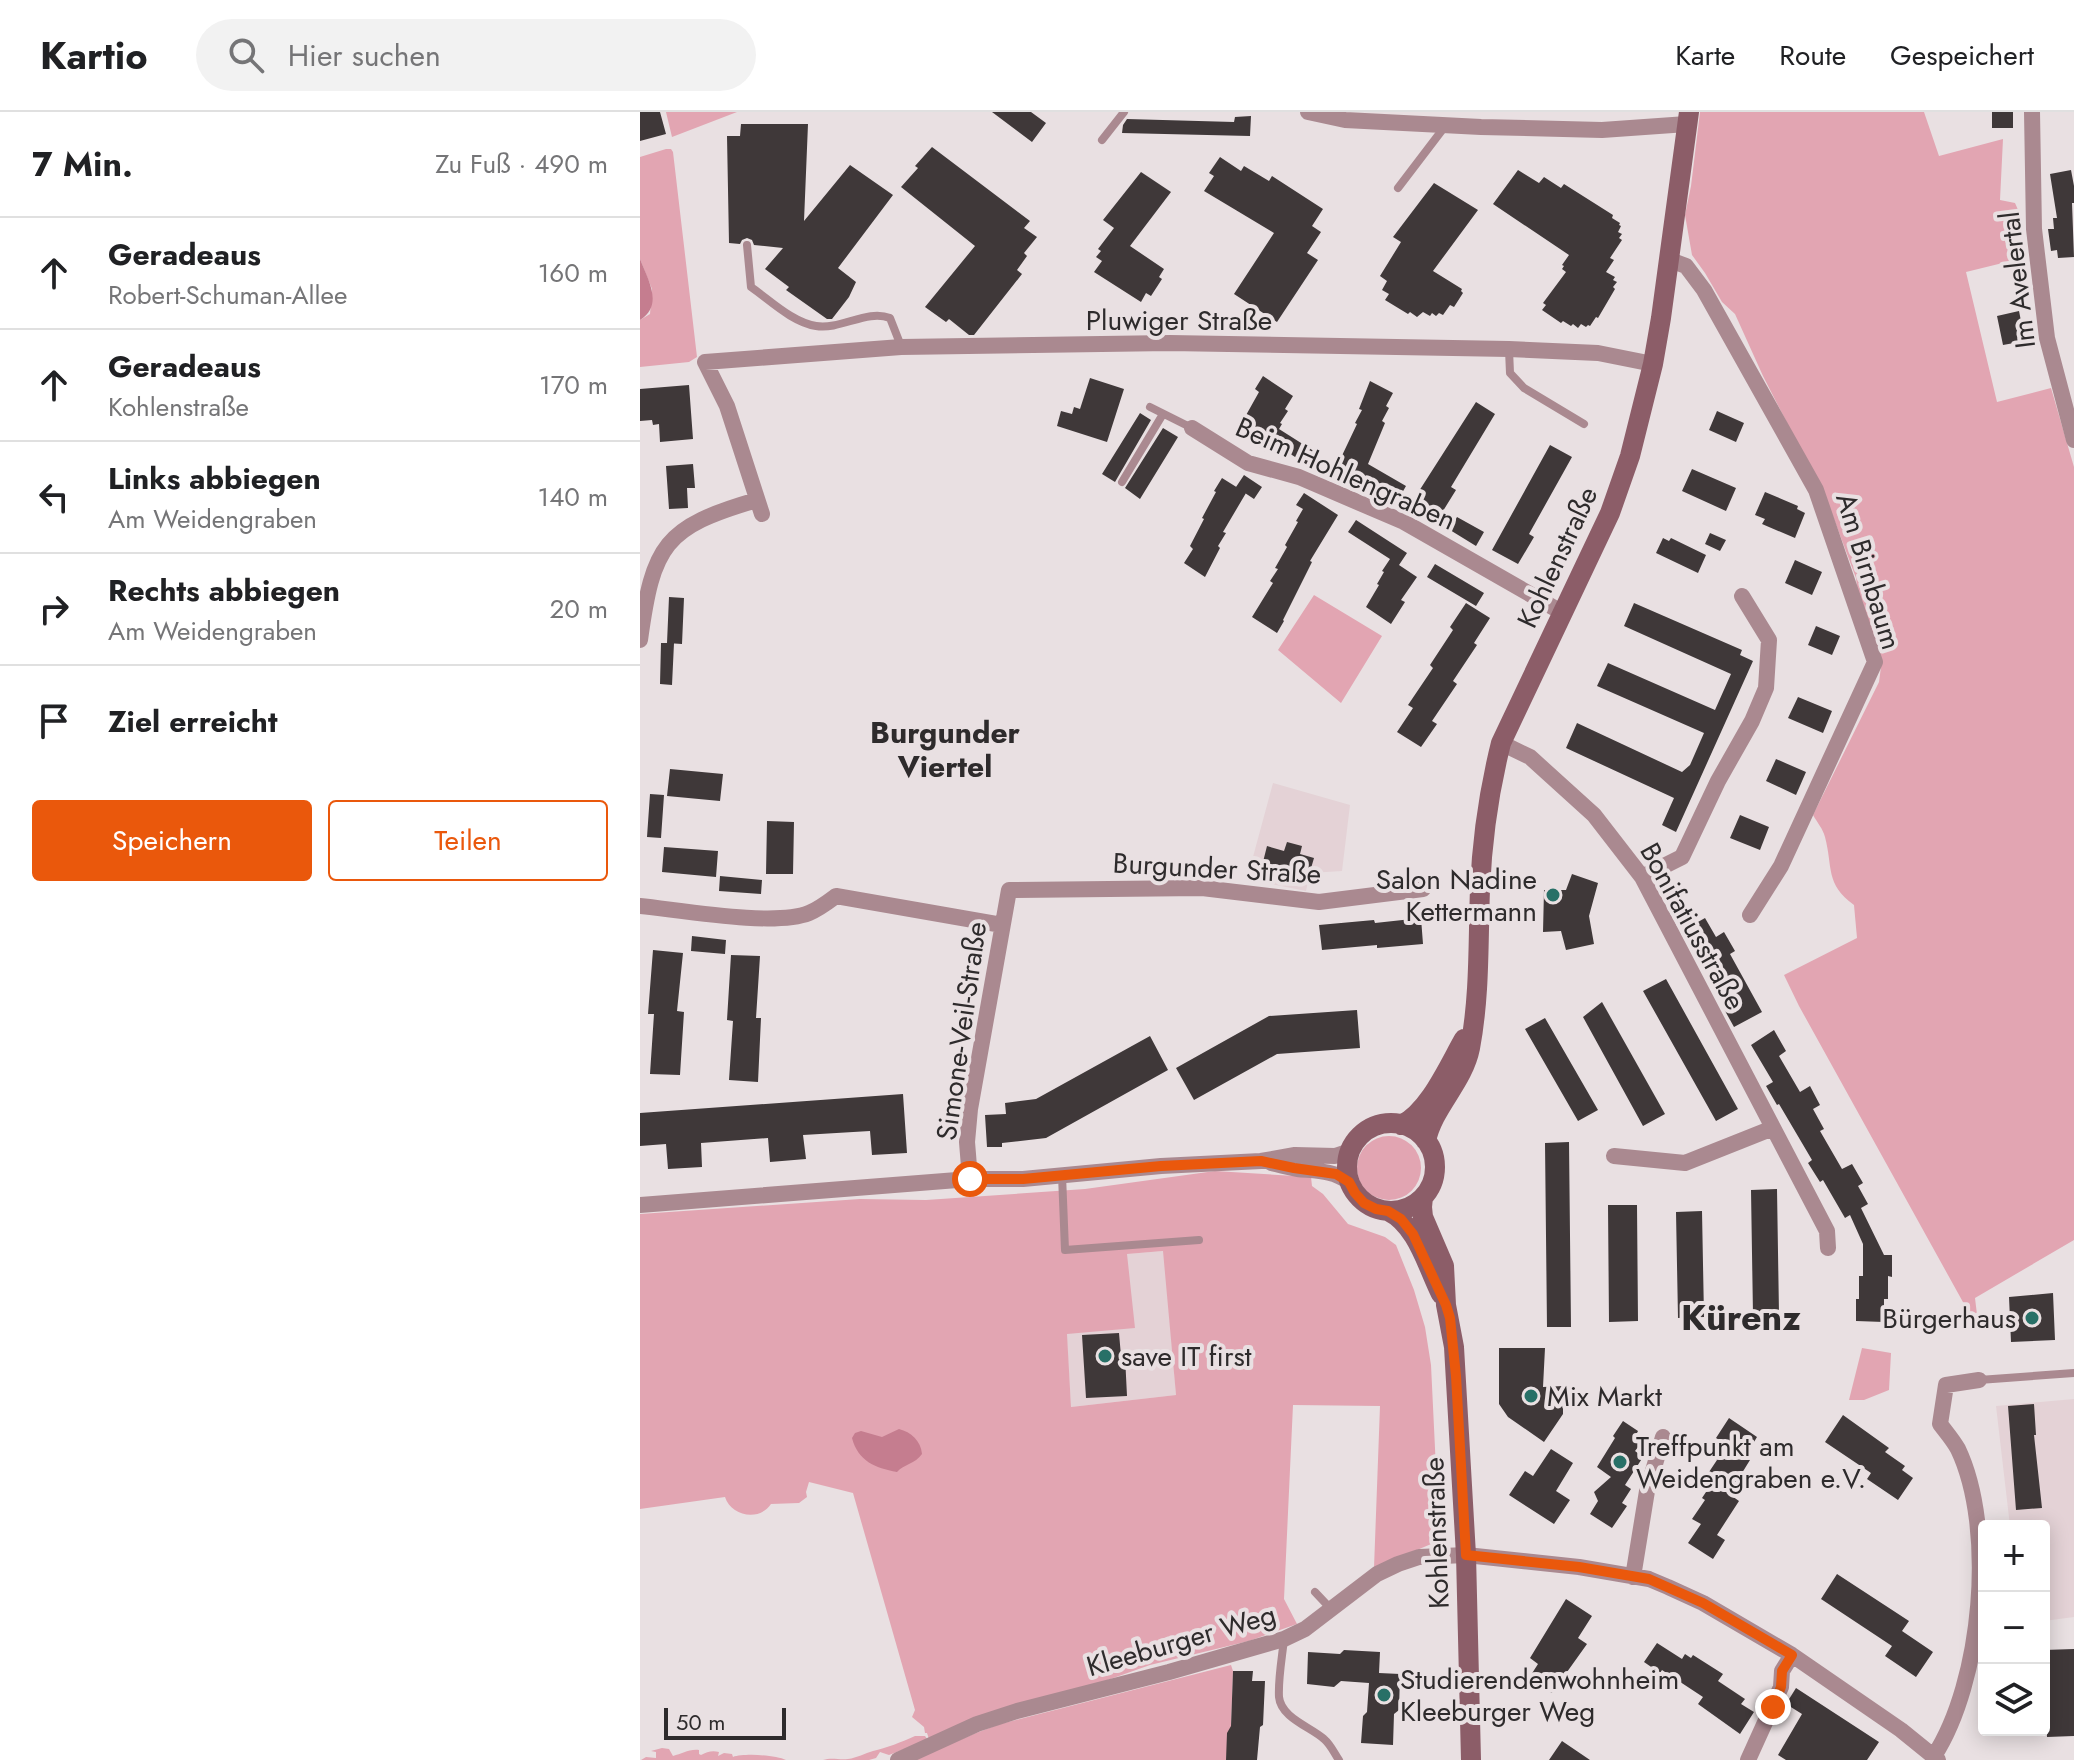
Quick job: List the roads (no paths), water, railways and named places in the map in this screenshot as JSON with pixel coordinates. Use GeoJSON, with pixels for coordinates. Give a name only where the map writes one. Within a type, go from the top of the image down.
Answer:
{"type":"FeatureCollection","features":[{"type":"Feature","properties":{"kind":"main road","name":"Kohlenstraße"},"geometry":{"type":"LineString","coordinates":[[1471,1760],[1466,1555],[1454,1347],[1446,1305],[1444,1266],[1423,1217],[1423,1197],[1431,1186],[1435,1169],[1426,1141],[1432,1122],[1455,1087],[1466,1062],[1474,1021],[1485,831],[1492,779],[1501,743],[1610,513],[1630,456],[1653,364],[1688,118]]}},
{"type":"Feature","properties":{"kind":"main road","name":"Kohlenstraße"},"geometry":{"type":"LineString","coordinates":[[1401,1125],[1411,1120],[1422,1108],[1474,1021]]}},
{"type":"Feature","properties":{"kind":"main road"},"geometry":{"type":"LineString","coordinates":[[1349,1182],[1347,1167],[1350,1151],[1359,1137],[1372,1127],[1389,1123],[1401,1125],[1426,1141]]}},
{"type":"Feature","properties":{"kind":"main road","name":"Kohlenstraße"},"geometry":{"type":"LineString","coordinates":[[1349,1182],[1364,1203],[1388,1211],[1410,1228],[1446,1305]]}},
{"type":"Feature","properties":{"kind":"main road"},"geometry":{"type":"LineString","coordinates":[[1388,1211],[1407,1208],[1423,1197]]}},
{"type":"Feature","properties":{"kind":"street"},"geometry":{"type":"LineString","coordinates":[[1308,112],[1345,120],[1602,130],[1688,118]]}},
{"type":"Feature","properties":{"kind":"street","name":"Im Avelertal"},"geometry":{"type":"LineString","coordinates":[[2032,112],[2034,229],[2047,338],[2074,440]]}},
{"type":"Feature","properties":{"kind":"street","name":"Am Birnbaum"},"geometry":{"type":"LineString","coordinates":[[1670,260],[1686,266],[1704,290],[1816,490],[1875,662],[1781,866],[1750,915]]}},
{"type":"Feature","properties":{"kind":"street","name":"Pluwiger Straße"},"geometry":{"type":"LineString","coordinates":[[640,640],[650,582],[658,560],[671,541],[705,517],[760,507],[727,406],[705,362],[901,347],[1170,343],[1509,349],[1598,353],[1653,364]]}},
{"type":"Feature","properties":{"kind":"street","name":"Beim Hohlengraben"},"geometry":{"type":"LineString","coordinates":[[1192,428],[1248,463],[1299,477],[1404,522],[1563,613]]}},
{"type":"Feature","properties":{"kind":"street"},"geometry":{"type":"LineString","coordinates":[[1642,877],[1682,857],[1766,688],[1769,640],[1742,596]]}},
{"type":"Feature","properties":{"kind":"street","name":"Bonifatiusstraße"},"geometry":{"type":"LineString","coordinates":[[1501,743],[1530,757],[1594,815],[1642,877],[1827,1231],[1828,1248]]}},
{"type":"Feature","properties":{"kind":"street","name":"Burgunder Straße"},"geometry":{"type":"LineString","coordinates":[[1009,890],[1202,888],[1319,902],[1423,889]]}},
{"type":"Feature","properties":{"kind":"street","name":"Simone-Veil-Straße"},"geometry":{"type":"LineString","coordinates":[[970,1179],[969,1119],[1009,890]]}},
{"type":"Feature","properties":{"kind":"street"},"geometry":{"type":"LineString","coordinates":[[640,906],[777,918],[808,914],[836,896],[1002,925]]}},
{"type":"Feature","properties":{"kind":"street"},"geometry":{"type":"LineString","coordinates":[[1614,1156],[1685,1163],[1773,1128]]}},
{"type":"Feature","properties":{"kind":"street"},"geometry":{"type":"LineString","coordinates":[[640,1205],[970,1179],[1023,1179],[1161,1166],[1261,1161],[1295,1155],[1335,1156],[1350,1151]]}},
{"type":"Feature","properties":{"kind":"street"},"geometry":{"type":"LineString","coordinates":[[1261,1161],[1330,1172],[1349,1182]]}},
{"type":"Feature","properties":{"kind":"street"},"geometry":{"type":"LineString","coordinates":[[1936,1758],[1957,1706],[1975,1638],[1978,1589],[1978,1526],[1973,1493],[1957,1448],[1940,1424],[1946,1385],[1979,1380]]}},
{"type":"Feature","properties":{"kind":"street"},"geometry":{"type":"LineString","coordinates":[[1633,1577],[1647,1491],[1663,1437]]}},
{"type":"Feature","properties":{"kind":"street","name":"Kleeburger Weg"},"geometry":{"type":"LineString","coordinates":[[898,1760],[977,1724],[1017,1711],[1284,1639],[1305,1629],[1377,1574],[1398,1564],[1419,1557],[1466,1555],[1579,1567],[1649,1579],[1703,1603],[1792,1655],[1901,1730],[1936,1758]]}},
{"type":"Feature","properties":{"kind":"street"},"geometry":{"type":"LineString","coordinates":[[1748,1760],[1781,1687],[1782,1671],[1792,1655]]}},
{"type":"Feature","properties":{"kind":"lane"},"geometry":{"type":"LineString","coordinates":[[1102,140],[1124,112]]}},
{"type":"Feature","properties":{"kind":"lane"},"geometry":{"type":"LineString","coordinates":[[1398,188],[1446,125]]}},
{"type":"Feature","properties":{"kind":"lane"},"geometry":{"type":"LineString","coordinates":[[747,245],[751,287],[799,321],[818,327],[883,315],[890,318],[901,347]]}},
{"type":"Feature","properties":{"kind":"lane"},"geometry":{"type":"LineString","coordinates":[[1509,349],[1510,373],[1517,381],[1584,424]]}},
{"type":"Feature","properties":{"kind":"lane"},"geometry":{"type":"LineString","coordinates":[[1150,407],[1192,428]]}},
{"type":"Feature","properties":{"kind":"lane"},"geometry":{"type":"LineString","coordinates":[[1122,482],[1163,414]]}},
{"type":"Feature","properties":{"kind":"lane"},"geometry":{"type":"LineString","coordinates":[[1062,1175],[1065,1250],[1199,1240]]}},
{"type":"Feature","properties":{"kind":"lane"},"geometry":{"type":"LineString","coordinates":[[1979,1380],[2074,1373]]}},
{"type":"Feature","properties":{"kind":"lane"},"geometry":{"type":"LineString","coordinates":[[1315,1592],[1331,1609]]}},
{"type":"Feature","properties":{"kind":"lane"},"geometry":{"type":"LineString","coordinates":[[1284,1639],[1279,1700],[1299,1723],[1329,1743],[1339,1760]]}},
{"type":"Feature","properties":{"kind":"place","name":"Salon Nadine Kettermann"},"geometry":{"type":"Point","coordinates":[1553,895]}},
{"type":"Feature","properties":{"kind":"place","name":"Bürgerhaus"},"geometry":{"type":"Point","coordinates":[2032,1318]}},
{"type":"Feature","properties":{"kind":"place","name":"save IT first"},"geometry":{"type":"Point","coordinates":[1105,1356]}},
{"type":"Feature","properties":{"kind":"place","name":"Mix Markt"},"geometry":{"type":"Point","coordinates":[1531,1396]}},
{"type":"Feature","properties":{"kind":"place","name":"Treffpunkt am Weidengraben e.V."},"geometry":{"type":"Point","coordinates":[1620,1462]}},
{"type":"Feature","properties":{"kind":"place","name":"Studierendenwohnheim Kleeburger Weg"},"geometry":{"type":"Point","coordinates":[1384,1695]}},
{"type":"Feature","properties":{"kind":"district","name":"Burgunder Viertel"},"geometry":{"type":"Point","coordinates":[945,750]}},
{"type":"Feature","properties":{"kind":"district","name":"Kürenz"},"geometry":{"type":"Point","coordinates":[1741,1317]}}]}
